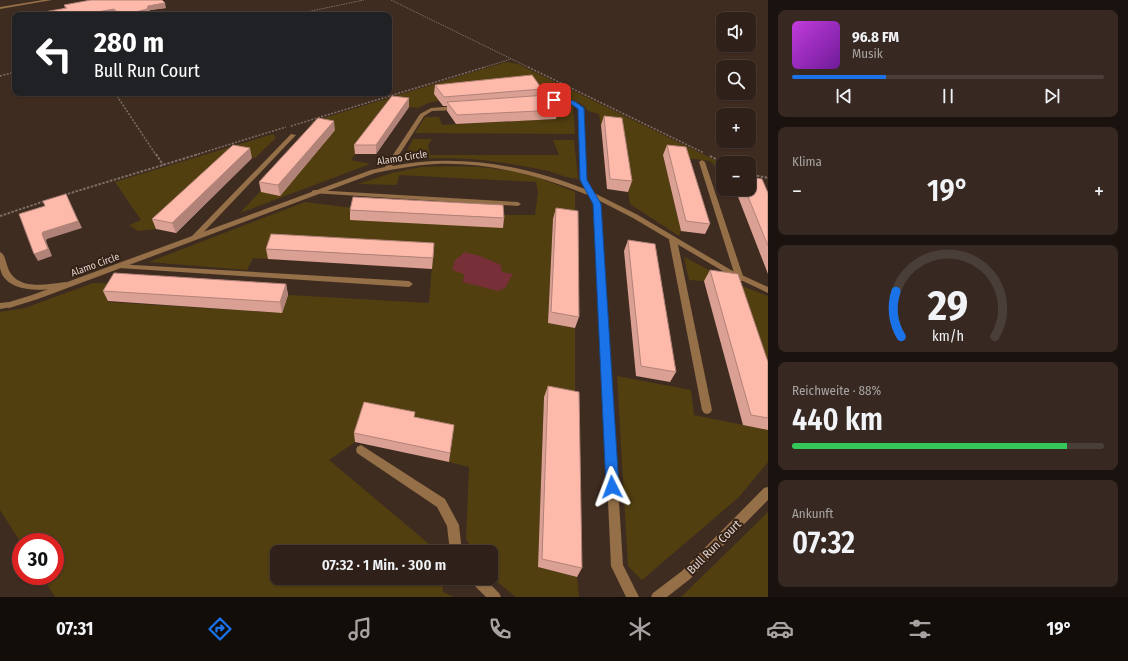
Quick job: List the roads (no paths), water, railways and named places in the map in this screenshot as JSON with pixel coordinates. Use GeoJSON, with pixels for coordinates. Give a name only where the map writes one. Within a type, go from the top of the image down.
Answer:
{"type":"FeatureCollection","features":[{"type":"Feature","properties":{"kind":"street"},"geometry":{"type":"LineString","coordinates":[[0,8],[50,0]]}},
{"type":"Feature","properties":{"kind":"street"},"geometry":{"type":"LineString","coordinates":[[531,102],[564,101],[581,108],[583,180],[597,204],[617,566],[633,597]]}},
{"type":"Feature","properties":{"kind":"street"},"geometry":{"type":"LineString","coordinates":[[387,168],[422,114],[431,110],[462,107]]}},
{"type":"Feature","properties":{"kind":"street"},"geometry":{"type":"LineString","coordinates":[[196,236],[293,135]]}},
{"type":"Feature","properties":{"kind":"street","name":"Alamo Circle"},"geometry":{"type":"LineString","coordinates":[[0,306],[119,266],[314,192],[387,168],[432,162],[491,164],[548,177],[589,192],[618,207],[740,279],[768,290]]}},
{"type":"Feature","properties":{"kind":"street"},"geometry":{"type":"LineString","coordinates":[[702,162],[740,279]]}},
{"type":"Feature","properties":{"kind":"street"},"geometry":{"type":"LineString","coordinates":[[314,192],[518,204]]}},
{"type":"Feature","properties":{"kind":"street"},"geometry":{"type":"LineString","coordinates":[[673,240],[707,410]]}},
{"type":"Feature","properties":{"kind":"street"},"geometry":{"type":"LineString","coordinates":[[0,254],[6,274],[15,282],[32,288],[65,285]]}},
{"type":"Feature","properties":{"kind":"street"},"geometry":{"type":"LineString","coordinates":[[119,266],[409,284]]}},
{"type":"Feature","properties":{"kind":"street"},"geometry":{"type":"LineString","coordinates":[[361,450],[441,503],[453,525],[455,545]]}},
{"type":"Feature","properties":{"kind":"street","name":"Bull Run Court"},"geometry":{"type":"LineString","coordinates":[[657,597],[686,575],[768,492]]}},
{"type":"Feature","properties":{"kind":"street"},"geometry":{"type":"LineString","coordinates":[[483,585],[496,597]]}}]}
